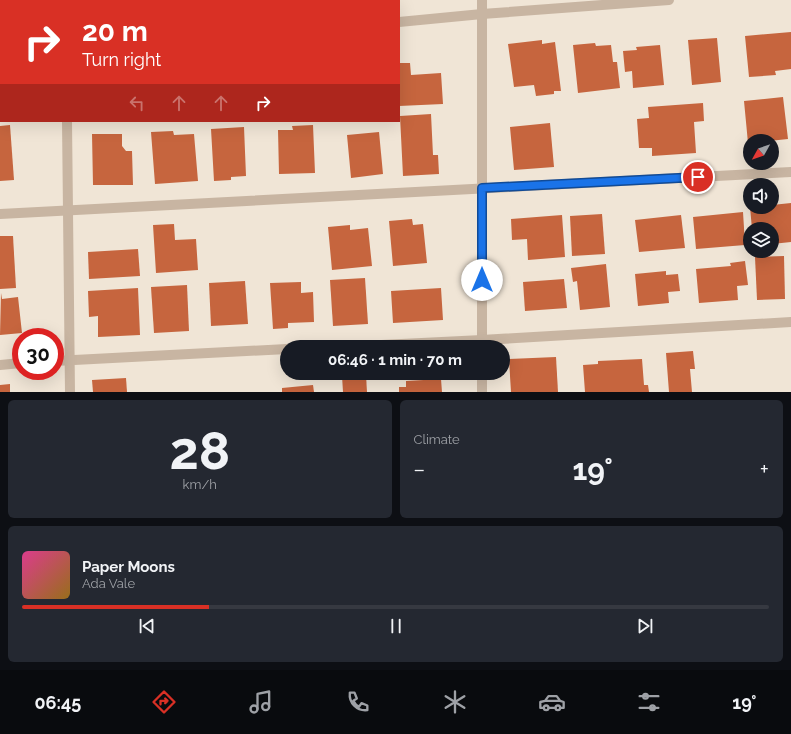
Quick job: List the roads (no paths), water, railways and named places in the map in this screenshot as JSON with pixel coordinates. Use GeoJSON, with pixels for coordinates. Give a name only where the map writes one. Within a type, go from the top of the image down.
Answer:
{"type":"FeatureCollection","features":[{"type":"Feature","properties":{"kind":"street"},"geometry":{"type":"LineString","coordinates":[[482,0],[482,340]]}},
{"type":"Feature","properties":{"kind":"street"},"geometry":{"type":"LineString","coordinates":[[400,22],[482,14],[669,0]]}},
{"type":"Feature","properties":{"kind":"street"},"geometry":{"type":"LineString","coordinates":[[67,122],[70,392]]}},
{"type":"Feature","properties":{"kind":"street"},"geometry":{"type":"LineString","coordinates":[[0,214],[791,172]]}},
{"type":"Feature","properties":{"kind":"street"},"geometry":{"type":"LineString","coordinates":[[510,342],[791,322]]}},
{"type":"Feature","properties":{"kind":"street"},"geometry":{"type":"LineString","coordinates":[[64,360],[280,350]]}},
{"type":"Feature","properties":{"kind":"street"},"geometry":{"type":"LineString","coordinates":[[0,365],[12,364]]}},
{"type":"Feature","properties":{"kind":"street"},"geometry":{"type":"LineString","coordinates":[[482,380],[482,392]]}}]}
